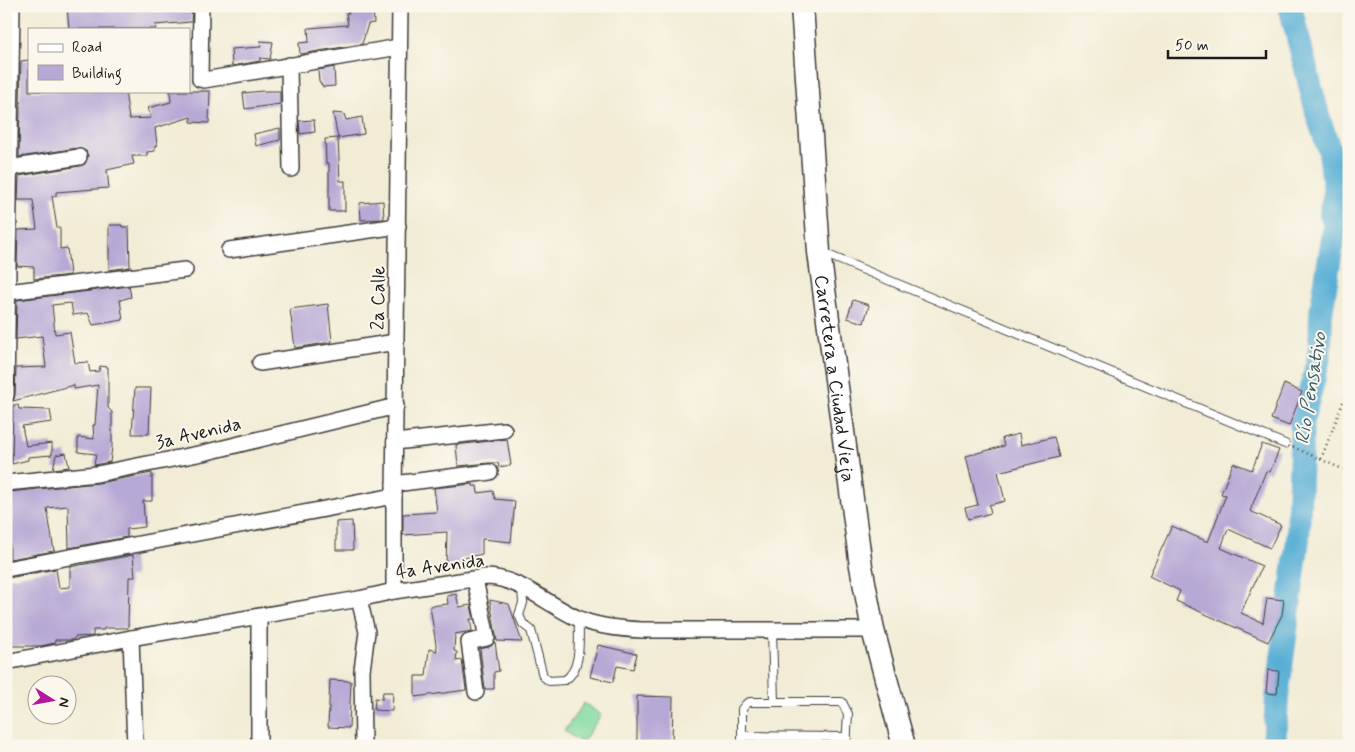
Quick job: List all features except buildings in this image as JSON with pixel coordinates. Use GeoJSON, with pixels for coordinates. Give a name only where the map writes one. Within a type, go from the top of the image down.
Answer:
{"type":"FeatureCollection","features":[{"type":"Feature","properties":{"kind":"main road","name":"Carretera a Ciudad Vieja"},"geometry":{"type":"LineString","coordinates":[[802,6],[819,252],[861,566],[874,630],[904,746]]}},
{"type":"Feature","properties":{"kind":"street"},"geometry":{"type":"LineString","coordinates":[[6,396],[9,33],[12,6]]}},
{"type":"Feature","properties":{"kind":"street"},"geometry":{"type":"LineString","coordinates":[[201,6],[200,79],[211,80],[399,47]]}},
{"type":"Feature","properties":{"kind":"street","name":"2a Calle"},"geometry":{"type":"LineString","coordinates":[[394,591],[400,6]]}},
{"type":"Feature","properties":{"kind":"street"},"geometry":{"type":"LineString","coordinates":[[289,65],[291,169]]}},
{"type":"Feature","properties":{"kind":"street"},"geometry":{"type":"LineString","coordinates":[[9,168],[79,157]]}},
{"type":"Feature","properties":{"kind":"street"},"geometry":{"type":"LineString","coordinates":[[229,250],[398,226]]}},
{"type":"Feature","properties":{"kind":"street"},"geometry":{"type":"LineString","coordinates":[[8,292],[185,270]]}},
{"type":"Feature","properties":{"kind":"street"},"geometry":{"type":"LineString","coordinates":[[260,363],[396,342]]}},
{"type":"Feature","properties":{"kind":"street","name":"3a Avenida"},"geometry":{"type":"LineString","coordinates":[[6,483],[97,474],[203,453],[396,406]]}},
{"type":"Feature","properties":{"kind":"street"},"geometry":{"type":"LineString","coordinates":[[395,442],[504,430]]}},
{"type":"Feature","properties":{"kind":"street"},"geometry":{"type":"LineString","coordinates":[[6,569],[490,472]]}},
{"type":"Feature","properties":{"kind":"street","name":"4a Avenida"},"geometry":{"type":"LineString","coordinates":[[6,662],[132,638],[359,600],[394,591],[475,579],[500,578],[522,587],[579,619],[610,628],[642,630],[874,630]]}},
{"type":"Feature","properties":{"kind":"street"},"geometry":{"type":"LineString","coordinates":[[475,579],[487,638],[470,642],[476,692]]}},
{"type":"Feature","properties":{"kind":"street"},"geometry":{"type":"LineString","coordinates":[[359,600],[367,632],[362,670],[363,746]]}},
{"type":"Feature","properties":{"kind":"street"},"geometry":{"type":"LineString","coordinates":[[259,617],[259,746]]}},
{"type":"Feature","properties":{"kind":"street"},"geometry":{"type":"LineString","coordinates":[[132,638],[135,746]]}},
{"type":"Feature","properties":{"kind":"lane"},"geometry":{"type":"LineString","coordinates":[[819,252],[1285,444]]}},
{"type":"Feature","properties":{"kind":"lane"},"geometry":{"type":"LineString","coordinates":[[522,587],[523,603],[520,616],[524,624],[531,630],[543,676],[549,681],[565,680],[570,676],[577,664],[579,619]]}},
{"type":"Feature","properties":{"kind":"lane"},"geometry":{"type":"LineString","coordinates":[[772,630],[774,702]]}},
{"type":"Feature","properties":{"kind":"lane"},"geometry":{"type":"LineString","coordinates":[[742,746],[742,709],[750,702],[842,702],[848,714],[846,746]]}},
{"type":"Feature","properties":{"kind":"lane"},"geometry":{"type":"LineString","coordinates":[[742,736],[847,737]]}},
{"type":"Feature","properties":{"kind":"path"},"geometry":{"type":"LineString","coordinates":[[1320,459],[1349,387]]}},
{"type":"Feature","properties":{"kind":"path"},"geometry":{"type":"LineString","coordinates":[[1294,448],[1349,472]]}},
{"type":"Feature","properties":{"kind":"green space"},"geometry":{"type":"Polygon","coordinates":[[[584,703],[601,715],[582,743],[564,731],[584,703]]]}},
{"type":"Feature","properties":{"kind":"waterway","name":"Río Pensativo"},"geometry":{"type":"LineString","coordinates":[[1274,746],[1277,697],[1298,539],[1302,421],[1318,362],[1321,313],[1335,225],[1331,214],[1335,193],[1330,152],[1318,116],[1290,6]]}}]}
